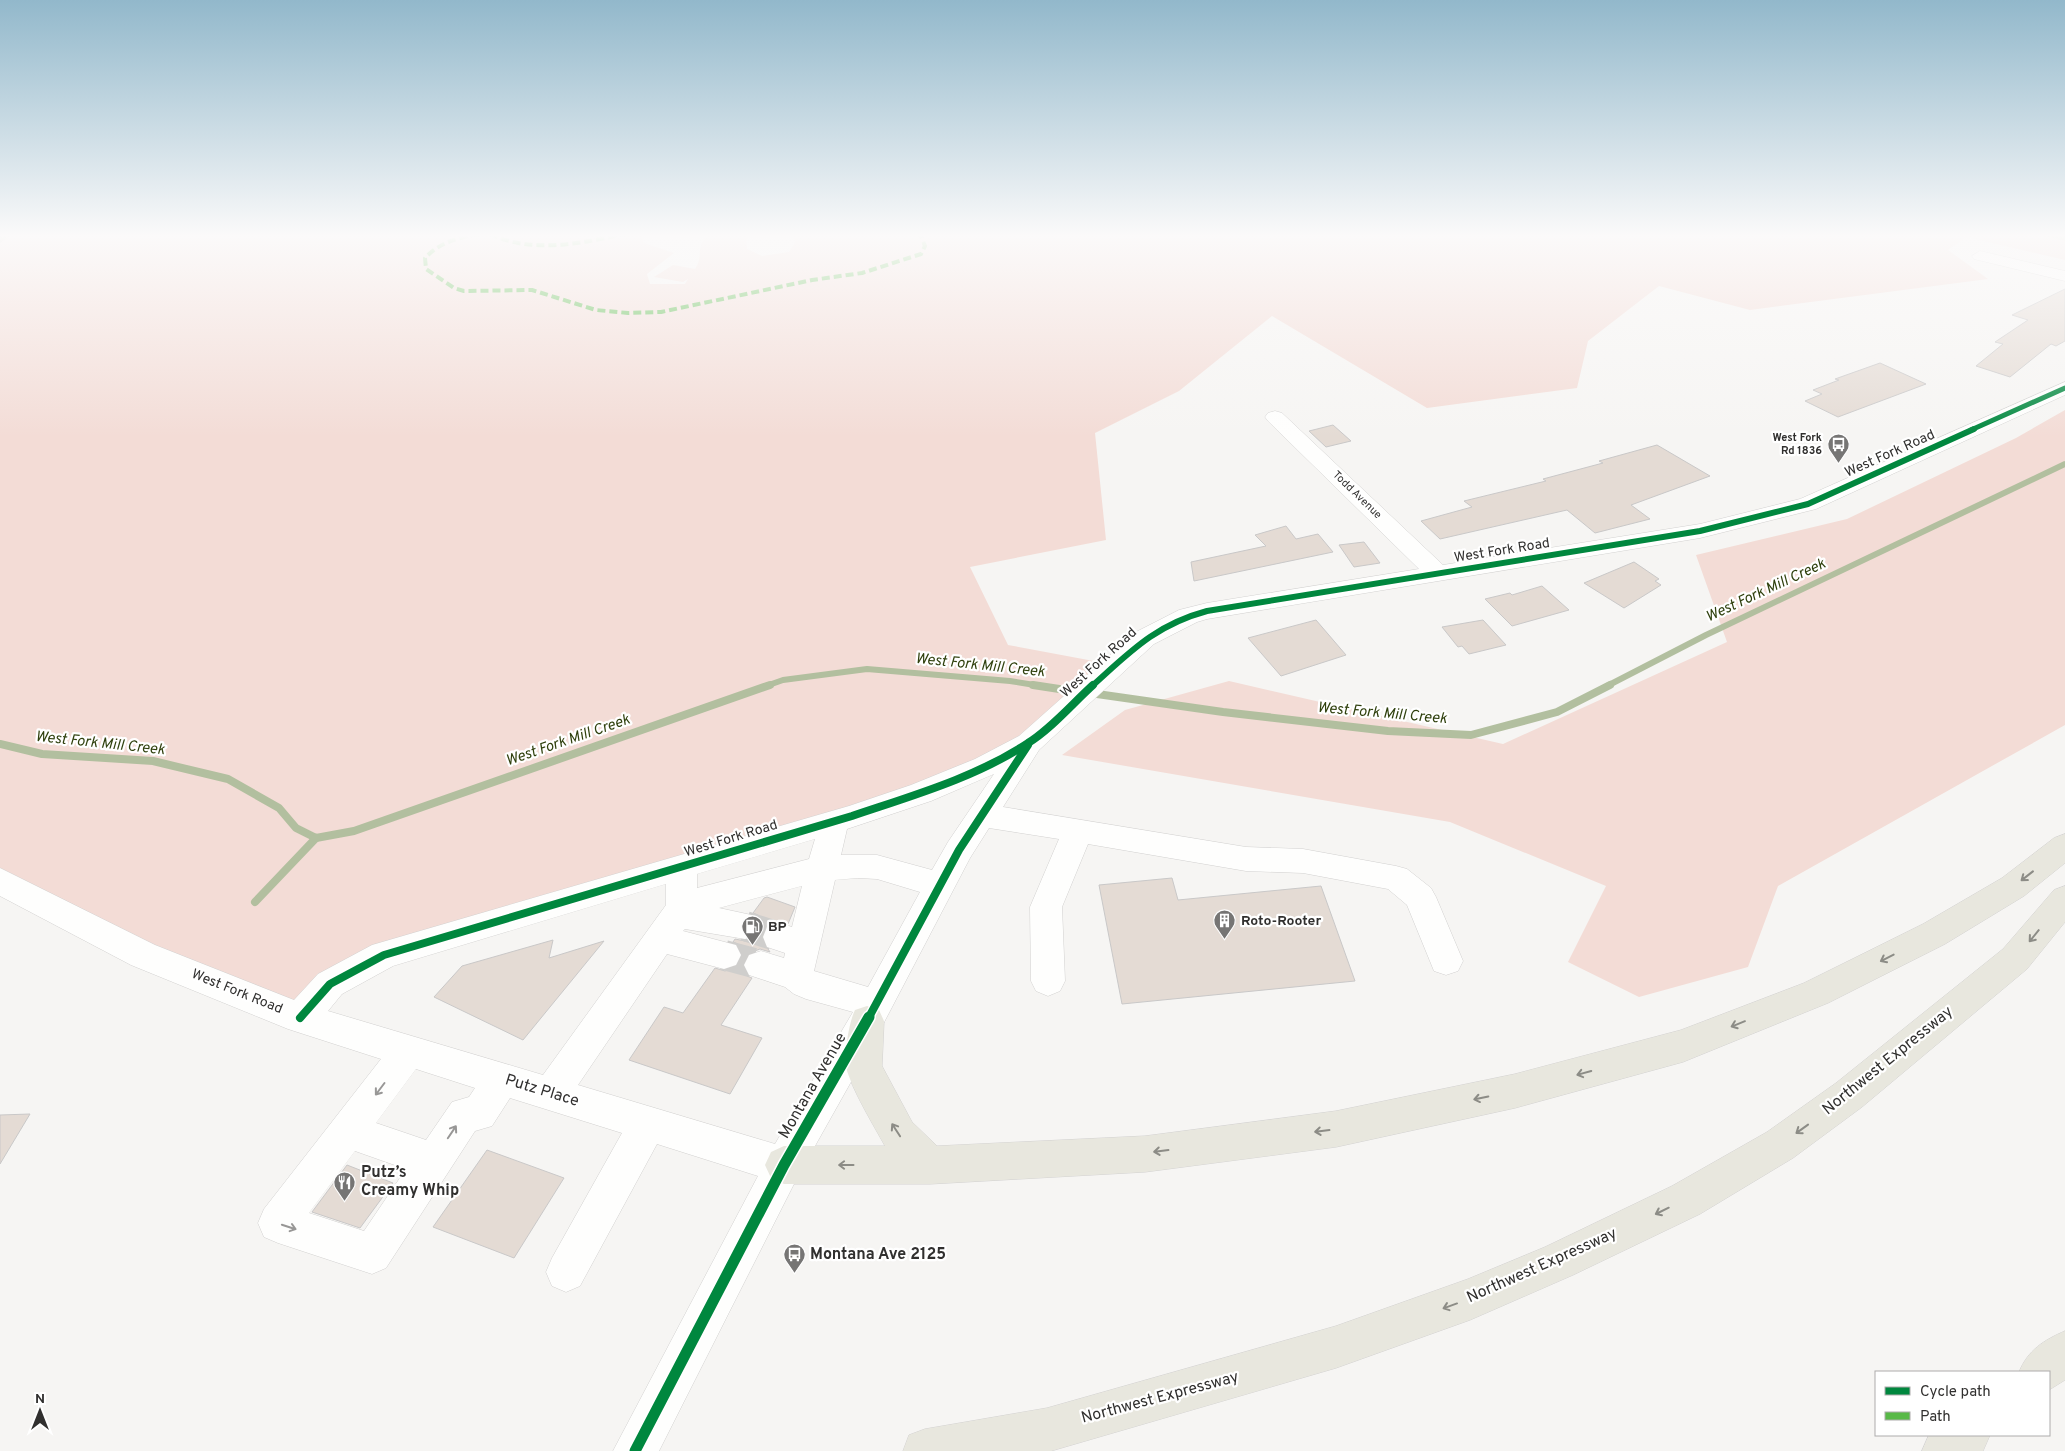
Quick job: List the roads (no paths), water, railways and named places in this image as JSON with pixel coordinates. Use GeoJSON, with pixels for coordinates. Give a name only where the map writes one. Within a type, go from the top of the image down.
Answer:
{"type":"FeatureCollection","features":[{"type":"Feature","properties":{"kind":"highway"},"geometry":{"type":"LineString","coordinates":[[784,1165],[930,1165],[1145,1154],[1336,1129],[1515,1091],[1683,1046],[1816,993],[1934,934],[2013,887],[2065,846]]}},
{"type":"Feature","properties":{"kind":"highway","name":"Northwest Expressway"},"geometry":{"type":"LineString","coordinates":[[925,1451],[1047,1430],[1241,1376],[1336,1347],[1470,1298],[1560,1261],[1678,1204],[1780,1145],[1849,1095],[2015,959],[2065,899]]}},
{"type":"Feature","properties":{"kind":"highway"},"geometry":{"type":"LineString","coordinates":[[871,1013],[864,1066],[882,1106],[898,1135],[930,1165]]}},
{"type":"Feature","properties":{"kind":"highway"},"geometry":{"type":"LineString","coordinates":[[2042,1371],[2065,1352]]}},
{"type":"Feature","properties":{"kind":"highway"},"geometry":{"type":"LineString","coordinates":[[1944,1451],[1966,1436]]}},
{"type":"Feature","properties":{"kind":"street","name":"West Fork Road"},"geometry":{"type":"LineString","coordinates":[[0,881],[143,954],[300,1018],[330,984],[384,955],[834,821],[921,793],[985,766],[1029,742],[1145,638],[1188,616],[1207,611],[1700,531],[1808,504],[2065,388]]}},
{"type":"Feature","properties":{"kind":"street","name":"Todd Avenue"},"geometry":{"type":"LineString","coordinates":[[1275,417],[1438,574]]}},
{"type":"Feature","properties":{"kind":"street","name":"Montana Avenue"},"geometry":{"type":"LineString","coordinates":[[635,1451],[784,1165],[871,1013],[959,850],[1029,742]]}},
{"type":"Feature","properties":{"kind":"street"},"geometry":{"type":"LineString","coordinates":[[982,815],[1246,859],[1303,861],[1396,878],[1420,897],[1446,961]]}},
{"type":"Feature","properties":{"kind":"street"},"geometry":{"type":"LineString","coordinates":[[834,821],[823,868],[793,953],[806,984],[871,1013]]}},
{"type":"Feature","properties":{"kind":"street"},"geometry":{"type":"LineString","coordinates":[[1048,980],[1046,907],[1078,831]]}},
{"type":"Feature","properties":{"kind":"street"},"geometry":{"type":"LineString","coordinates":[[551,1094],[672,919],[681,867]]}},
{"type":"Feature","properties":{"kind":"street"},"geometry":{"type":"LineString","coordinates":[[672,919],[823,868],[877,867],[940,885]]}},
{"type":"Feature","properties":{"kind":"street"},"geometry":{"type":"LineString","coordinates":[[672,919],[745,926]]}},
{"type":"Feature","properties":{"kind":"street"},"geometry":{"type":"LineString","coordinates":[[672,919],[724,954]]}},
{"type":"Feature","properties":{"kind":"street"},"geometry":{"type":"LineString","coordinates":[[761,965],[793,953]]}},
{"type":"Feature","properties":{"kind":"street","name":"Putz Place"},"geometry":{"type":"LineString","coordinates":[[300,1018],[784,1165]]}},
{"type":"Feature","properties":{"kind":"street"},"geometry":{"type":"LineString","coordinates":[[409,1050],[278,1223],[372,1254],[465,1114],[479,1114],[502,1079]]}},
{"type":"Feature","properties":{"kind":"street"},"geometry":{"type":"LineString","coordinates":[[566,1272],[648,1124]]}},
{"type":"Feature","properties":{"kind":"street"},"geometry":{"type":"LineString","coordinates":[[348,1131],[434,1160]]}},
{"type":"Feature","properties":{"kind":"waterway","name":"West Fork Mill Creek"},"geometry":{"type":"LineString","coordinates":[[1607,686],[1706,635],[2065,464]]}},
{"type":"Feature","properties":{"kind":"waterway","name":"West Fork Mill Creek"},"geometry":{"type":"LineString","coordinates":[[766,686],[783,680],[867,669],[1010,681],[1041,686]]}},
{"type":"Feature","properties":{"kind":"waterway","name":"West Fork Mill Creek"},"geometry":{"type":"LineString","coordinates":[[316,838],[354,831],[770,685]]}},
{"type":"Feature","properties":{"kind":"waterway","name":"West Fork Mill Creek"},"geometry":{"type":"LineString","coordinates":[[1033,685],[1079,692]]}},
{"type":"Feature","properties":{"kind":"waterway","name":"West Fork Mill Creek"},"geometry":{"type":"LineString","coordinates":[[1090,693],[1223,712],[1388,731],[1471,735],[1557,712],[1610,685]]}},
{"type":"Feature","properties":{"kind":"waterway","name":"West Fork Mill Creek"},"geometry":{"type":"LineString","coordinates":[[0,744],[42,754],[153,761],[228,779],[279,808],[296,828],[316,838]]}},
{"type":"Feature","properties":{"kind":"waterway"},"geometry":{"type":"LineString","coordinates":[[255,902],[316,838]]}},
{"type":"Feature","properties":{"kind":"tunnel"},"geometry":{"type":"LineString","coordinates":[[745,926],[779,937]]}},
{"type":"Feature","properties":{"kind":"tunnel"},"geometry":{"type":"LineString","coordinates":[[724,955],[761,965]]}},
{"type":"Feature","properties":{"kind":"place","name":"West Fork Rd 1836"},"geometry":{"type":"Point","coordinates":[1838,463]}},
{"type":"Feature","properties":{"kind":"place","name":"Roto-Rooter"},"geometry":{"type":"Point","coordinates":[1225,940]}},
{"type":"Feature","properties":{"kind":"place","name":"BP"},"geometry":{"type":"Point","coordinates":[752,946]}},
{"type":"Feature","properties":{"kind":"place","name":"Putz’s Creamy Whip"},"geometry":{"type":"Point","coordinates":[345,1201]}},
{"type":"Feature","properties":{"kind":"place","name":"Montana Ave 2125"},"geometry":{"type":"Point","coordinates":[794,1274]}}]}
